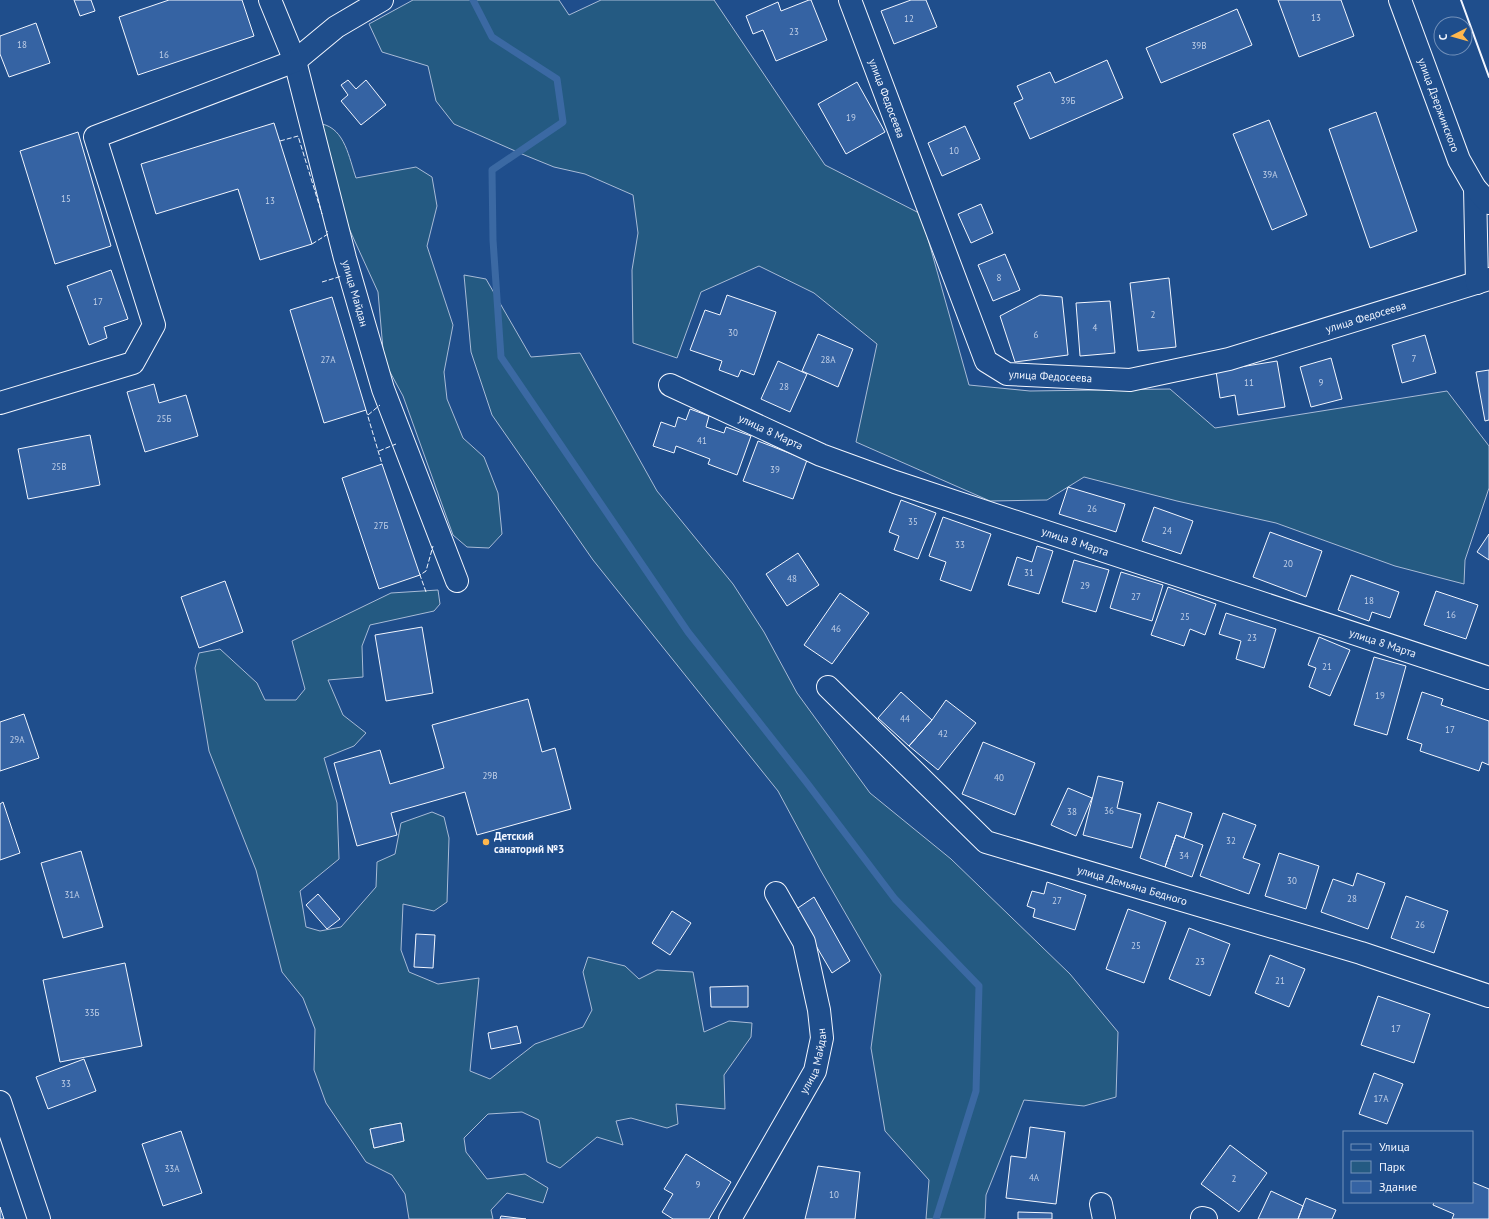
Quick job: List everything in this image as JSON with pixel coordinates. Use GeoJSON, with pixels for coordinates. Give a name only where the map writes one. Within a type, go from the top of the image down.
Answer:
{"type":"FeatureCollection","features":[{"type":"Feature","properties":{"kind":"street","name":"улица Майдан"},"geometry":{"type":"LineString","coordinates":[[270,0],[295,61],[344,258],[382,389],[457,581]]}},
{"type":"Feature","properties":{"kind":"street"},"geometry":{"type":"LineString","coordinates":[[0,403],[133,363],[154,325],[95,137],[295,61],[336,27],[382,0]]}},
{"type":"Feature","properties":{"kind":"street","name":"улица Федосеева"},"geometry":{"type":"LineString","coordinates":[[850,0],[986,360],[1007,374],[1130,380],[1229,359],[1483,281]]}},
{"type":"Feature","properties":{"kind":"street","name":"улица Дзержинского"},"geometry":{"type":"LineString","coordinates":[[1400,0],[1459,160],[1482,196]]}},
{"type":"Feature","properties":{"kind":"street"},"geometry":{"type":"LineString","coordinates":[[1482,196],[1483,281]]}},
{"type":"Feature","properties":{"kind":"street","name":"улица 8 Марта"},"geometry":{"type":"LineString","coordinates":[[670,385],[821,455],[895,482],[1489,678]]}},
{"type":"Feature","properties":{"kind":"street","name":"улица Демьяна Бедного"},"geometry":{"type":"LineString","coordinates":[[828,687],[986,842],[1361,953],[1489,996]]}},
{"type":"Feature","properties":{"kind":"street","name":"улица Майдан"},"geometry":{"type":"LineString","coordinates":[[730,1219],[815,1070],[822,1038],[819,1010],[804,942],[776,893]]}},
{"type":"Feature","properties":{"kind":"street"},"geometry":{"type":"LineString","coordinates":[[0,1102],[39,1219]]}},
{"type":"Feature","properties":{"kind":"green space"},"geometry":{"type":"Polygon","coordinates":[[[413,0],[559,0],[569,15],[601,0],[714,0],[825,165],[921,214],[969,385],[1030,391],[1170,389],[1215,428],[1447,391],[1489,446],[1489,488],[1465,560],[1464,584],[1395,566],[1276,523],[1177,501],[1084,477],[1047,500],[990,501],[856,442],[877,344],[814,293],[759,266],[701,292],[677,358],[633,343],[632,270],[638,233],[633,195],[585,174],[554,167],[454,124],[436,101],[428,66],[382,52],[369,24],[413,0]]]}},
{"type":"Feature","properties":{"kind":"green space"},"geometry":{"type":"Polygon","coordinates":[[[322,124],[330,127],[341,138],[348,153],[356,178],[416,167],[432,177],[437,206],[427,246],[453,325],[444,372],[447,399],[463,438],[484,457],[498,493],[502,534],[489,548],[467,547],[453,535],[403,396],[384,361],[378,292],[331,189],[322,124]]]}},
{"type":"Feature","properties":{"kind":"green space"},"geometry":{"type":"Polygon","coordinates":[[[464,275],[486,279],[531,357],[580,353],[657,491],[733,584],[764,632],[797,693],[870,793],[951,859],[1070,974],[1118,1032],[1116,1097],[1084,1106],[1024,1100],[986,1195],[985,1219],[926,1219],[929,1180],[885,1131],[871,1048],[881,975],[821,871],[778,791],[593,560],[492,415],[471,352],[464,275]]]}},
{"type":"Feature","properties":{"kind":"green space"},"geometry":{"type":"Polygon","coordinates":[[[438,590],[440,604],[434,611],[370,625],[362,646],[363,677],[328,680],[343,715],[366,733],[354,746],[324,758],[337,803],[339,859],[300,891],[306,927],[320,931],[341,927],[376,887],[377,862],[395,854],[401,823],[432,812],[444,817],[449,838],[447,902],[434,911],[403,904],[401,950],[409,972],[438,984],[479,978],[470,1071],[490,1079],[535,1044],[583,1027],[592,1010],[583,972],[588,957],[625,966],[639,979],[657,970],[693,972],[704,1032],[729,1021],[752,1023],[751,1037],[724,1075],[725,1109],[676,1104],[678,1124],[667,1128],[631,1118],[616,1121],[623,1145],[597,1137],[560,1168],[547,1162],[539,1120],[522,1112],[488,1114],[464,1138],[466,1152],[487,1179],[525,1174],[548,1188],[543,1203],[507,1193],[491,1210],[493,1219],[409,1219],[405,1194],[392,1175],[366,1162],[326,1103],[314,1070],[315,1029],[303,998],[282,972],[256,870],[209,751],[195,668],[199,653],[220,649],[257,683],[265,700],[296,700],[305,689],[292,641],[391,593],[438,590]],[[401,1123],[370,1129],[374,1148],[404,1141],[401,1123]]]}},
{"type":"Feature","properties":{"kind":"building"},"geometry":{"type":"Polygon","coordinates":[[[74,0],[91,0],[95,11],[80,16],[74,0]]]}},
{"type":"Feature","properties":{"kind":"building"},"geometry":{"type":"Polygon","coordinates":[[[169,0],[242,0],[254,36],[138,75],[119,17],[169,0]]]}},
{"type":"Feature","properties":{"kind":"building"},"geometry":{"type":"Polygon","coordinates":[[[811,0],[827,40],[776,61],[763,30],[753,34],[746,16],[778,2],[781,11],[811,0]]]}},
{"type":"Feature","properties":{"kind":"building"},"geometry":{"type":"Polygon","coordinates":[[[911,0],[926,0],[937,27],[894,44],[881,11],[911,0]]]}},
{"type":"Feature","properties":{"kind":"building"},"geometry":{"type":"Polygon","coordinates":[[[1278,0],[1341,0],[1354,36],[1299,57],[1278,0]]]}},
{"type":"Feature","properties":{"kind":"building"},"geometry":{"type":"Polygon","coordinates":[[[1237,9],[1252,45],[1161,83],[1146,48],[1237,9]]]}},
{"type":"Feature","properties":{"kind":"building"},"geometry":{"type":"Polygon","coordinates":[[[36,23],[50,63],[9,77],[0,54],[0,36],[36,23]]]}},
{"type":"Feature","properties":{"kind":"building"},"geometry":{"type":"Polygon","coordinates":[[[1107,60],[1123,98],[1030,139],[1014,103],[1023,99],[1017,86],[1050,72],[1055,83],[1107,60]]]}},
{"type":"Feature","properties":{"kind":"building"},"geometry":{"type":"Polygon","coordinates":[[[348,80],[356,89],[366,80],[386,105],[361,125],[341,101],[348,95],[341,85],[348,80]]]}},
{"type":"Feature","properties":{"kind":"building"},"geometry":{"type":"Polygon","coordinates":[[[857,82],[885,132],[846,154],[818,104],[857,82]]]}},
{"type":"Feature","properties":{"kind":"building"},"geometry":{"type":"Polygon","coordinates":[[[1376,112],[1417,231],[1370,248],[1329,129],[1376,112]]]}},
{"type":"Feature","properties":{"kind":"building"},"geometry":{"type":"Polygon","coordinates":[[[1269,120],[1307,215],[1272,230],[1233,134],[1269,120]]]}},
{"type":"Feature","properties":{"kind":"building"},"geometry":{"type":"Polygon","coordinates":[[[274,123],[312,244],[260,260],[238,189],[156,214],[141,164],[274,123]]]}},
{"type":"Feature","properties":{"kind":"building"},"geometry":{"type":"Polygon","coordinates":[[[965,126],[980,159],[942,176],[928,143],[965,126]]]}},
{"type":"Feature","properties":{"kind":"building"},"geometry":{"type":"Polygon","coordinates":[[[78,132],[111,246],[55,264],[20,151],[78,132]]]}},
{"type":"Feature","properties":{"kind":"building"},"geometry":{"type":"Polygon","coordinates":[[[981,204],[993,233],[971,243],[958,214],[981,204]]]}},
{"type":"Feature","properties":{"kind":"building"},"geometry":{"type":"Polygon","coordinates":[[[1005,254],[1020,290],[993,301],[978,265],[1005,254]]]}},
{"type":"Feature","properties":{"kind":"building"},"geometry":{"type":"Polygon","coordinates":[[[111,270],[128,319],[104,327],[107,338],[89,345],[67,286],[111,270]]]}},
{"type":"Feature","properties":{"kind":"building"},"geometry":{"type":"Polygon","coordinates":[[[1169,278],[1176,347],[1138,351],[1130,283],[1169,278]]]}},
{"type":"Feature","properties":{"kind":"building"},"geometry":{"type":"Polygon","coordinates":[[[727,295],[776,312],[754,375],[741,370],[738,377],[719,370],[722,361],[690,350],[705,310],[720,315],[727,295]]]}},
{"type":"Feature","properties":{"kind":"building"},"geometry":{"type":"Polygon","coordinates":[[[1040,295],[1062,297],[1068,355],[1015,362],[1000,316],[1040,295]]]}},
{"type":"Feature","properties":{"kind":"building"},"geometry":{"type":"Polygon","coordinates":[[[332,297],[366,410],[324,423],[290,310],[332,297]]]}},
{"type":"Feature","properties":{"kind":"building"},"geometry":{"type":"Polygon","coordinates":[[[1110,301],[1115,353],[1080,356],[1076,303],[1110,301]]]}},
{"type":"Feature","properties":{"kind":"building"},"geometry":{"type":"Polygon","coordinates":[[[818,334],[853,349],[838,387],[802,371],[818,334]]]}},
{"type":"Feature","properties":{"kind":"building"},"geometry":{"type":"Polygon","coordinates":[[[1425,335],[1436,373],[1402,383],[1392,345],[1425,335]]]}},
{"type":"Feature","properties":{"kind":"building"},"geometry":{"type":"Polygon","coordinates":[[[1331,358],[1342,399],[1311,407],[1300,367],[1331,358]]]}},
{"type":"Feature","properties":{"kind":"building"},"geometry":{"type":"Polygon","coordinates":[[[778,361],[807,374],[790,412],[761,399],[778,361]]]}},
{"type":"Feature","properties":{"kind":"building"},"geometry":{"type":"Polygon","coordinates":[[[1277,361],[1285,407],[1238,415],[1235,395],[1220,398],[1216,371],[1277,361]]]}},
{"type":"Feature","properties":{"kind":"building"},"geometry":{"type":"Polygon","coordinates":[[[1489,370],[1489,420],[1485,421],[1476,372],[1489,370]]]}},
{"type":"Feature","properties":{"kind":"building"},"geometry":{"type":"Polygon","coordinates":[[[154,384],[159,403],[186,395],[198,436],[145,452],[127,392],[154,384]]]}},
{"type":"Feature","properties":{"kind":"building"},"geometry":{"type":"Polygon","coordinates":[[[690,409],[709,416],[706,427],[724,433],[726,427],[751,436],[737,475],[708,464],[710,459],[676,446],[674,453],[653,446],[661,422],[675,427],[678,417],[686,420],[690,409]]]}},
{"type":"Feature","properties":{"kind":"building"},"geometry":{"type":"Polygon","coordinates":[[[90,435],[100,485],[28,499],[18,449],[90,435]]]}},
{"type":"Feature","properties":{"kind":"building"},"geometry":{"type":"Polygon","coordinates":[[[758,441],[807,460],[793,499],[743,481],[758,441]]]}},
{"type":"Feature","properties":{"kind":"building"},"geometry":{"type":"Polygon","coordinates":[[[382,464],[420,575],[379,589],[342,478],[382,464]]]}},
{"type":"Feature","properties":{"kind":"building"},"geometry":{"type":"Polygon","coordinates":[[[1068,487],[1125,504],[1116,532],[1059,514],[1068,487]]]}},
{"type":"Feature","properties":{"kind":"building"},"geometry":{"type":"Polygon","coordinates":[[[901,500],[936,513],[918,559],[894,550],[899,536],[889,532],[901,500]]]}},
{"type":"Feature","properties":{"kind":"building"},"geometry":{"type":"Polygon","coordinates":[[[1154,507],[1193,521],[1181,554],[1142,541],[1154,507]]]}},
{"type":"Feature","properties":{"kind":"building"},"geometry":{"type":"Polygon","coordinates":[[[943,517],[991,534],[971,591],[940,580],[946,562],[929,556],[943,517]]]}},
{"type":"Feature","properties":{"kind":"building"},"geometry":{"type":"Polygon","coordinates":[[[1270,532],[1322,551],[1306,597],[1253,577],[1270,532]]]}},
{"type":"Feature","properties":{"kind":"building"},"geometry":{"type":"Polygon","coordinates":[[[1489,534],[1489,560],[1477,552],[1489,534]]]}},
{"type":"Feature","properties":{"kind":"building"},"geometry":{"type":"Polygon","coordinates":[[[1037,546],[1053,551],[1039,594],[1008,585],[1017,557],[1032,562],[1037,546]]]}},
{"type":"Feature","properties":{"kind":"building"},"geometry":{"type":"Polygon","coordinates":[[[798,553],[819,585],[787,606],[766,574],[798,553]]]}},
{"type":"Feature","properties":{"kind":"building"},"geometry":{"type":"Polygon","coordinates":[[[1074,560],[1109,570],[1096,612],[1062,602],[1074,560]]]}},
{"type":"Feature","properties":{"kind":"building"},"geometry":{"type":"Polygon","coordinates":[[[1121,572],[1163,585],[1152,621],[1110,608],[1121,572]]]}},
{"type":"Feature","properties":{"kind":"building"},"geometry":{"type":"Polygon","coordinates":[[[1351,575],[1399,592],[1390,618],[1372,612],[1369,621],[1338,610],[1351,575]]]}},
{"type":"Feature","properties":{"kind":"building"},"geometry":{"type":"Polygon","coordinates":[[[225,581],[243,632],[199,648],[181,597],[225,581]]]}},
{"type":"Feature","properties":{"kind":"building"},"geometry":{"type":"Polygon","coordinates":[[[1168,587],[1216,604],[1205,635],[1190,629],[1184,646],[1151,635],[1168,587]]]}},
{"type":"Feature","properties":{"kind":"building"},"geometry":{"type":"Polygon","coordinates":[[[1436,591],[1478,605],[1466,639],[1424,625],[1436,591]]]}},
{"type":"Feature","properties":{"kind":"building"},"geometry":{"type":"Polygon","coordinates":[[[840,593],[869,613],[832,664],[804,645],[840,593]]]}},
{"type":"Feature","properties":{"kind":"building"},"geometry":{"type":"Polygon","coordinates":[[[1226,613],[1276,629],[1264,668],[1236,659],[1241,641],[1219,634],[1226,613]]]}},
{"type":"Feature","properties":{"kind":"building"},"geometry":{"type":"Polygon","coordinates":[[[422,627],[433,693],[386,701],[375,635],[422,627]]]}},
{"type":"Feature","properties":{"kind":"building"},"geometry":{"type":"Polygon","coordinates":[[[1319,637],[1350,650],[1330,696],[1309,687],[1316,668],[1308,665],[1319,637]]]}},
{"type":"Feature","properties":{"kind":"building"},"geometry":{"type":"Polygon","coordinates":[[[1374,657],[1406,666],[1387,735],[1354,725],[1374,657]]]}},
{"type":"Feature","properties":{"kind":"building"},"geometry":{"type":"Polygon","coordinates":[[[901,692],[932,720],[909,746],[878,718],[901,692]]]}},
{"type":"Feature","properties":{"kind":"building"},"geometry":{"type":"Polygon","coordinates":[[[1422,692],[1443,699],[1441,705],[1489,721],[1489,765],[1482,762],[1479,771],[1420,751],[1422,744],[1407,739],[1422,692]]]}},
{"type":"Feature","properties":{"kind":"building"},"geometry":{"type":"Polygon","coordinates":[[[528,699],[542,752],[555,748],[571,809],[477,835],[465,792],[391,813],[397,835],[357,846],[334,763],[380,750],[390,784],[444,768],[432,725],[528,699]]]}},
{"type":"Feature","properties":{"kind":"building"},"geometry":{"type":"Polygon","coordinates":[[[946,700],[976,723],[938,770],[909,746],[932,720],[946,700]]]}},
{"type":"Feature","properties":{"kind":"building"},"geometry":{"type":"Polygon","coordinates":[[[24,714],[39,758],[0,771],[0,722],[24,714]]]}},
{"type":"Feature","properties":{"kind":"building"},"geometry":{"type":"Polygon","coordinates":[[[983,742],[1035,763],[1015,815],[962,794],[983,742]]]}},
{"type":"Feature","properties":{"kind":"building"},"geometry":{"type":"Polygon","coordinates":[[[1098,776],[1123,782],[1117,808],[1141,814],[1132,848],[1083,835],[1098,776]]]}},
{"type":"Feature","properties":{"kind":"building"},"geometry":{"type":"Polygon","coordinates":[[[1068,788],[1092,798],[1076,836],[1051,825],[1068,788]]]}},
{"type":"Feature","properties":{"kind":"building"},"geometry":{"type":"Polygon","coordinates":[[[3,802],[20,853],[0,860],[0,804],[3,802]]]}},
{"type":"Feature","properties":{"kind":"building"},"geometry":{"type":"Polygon","coordinates":[[[1158,802],[1192,813],[1184,838],[1176,835],[1165,867],[1140,858],[1158,802]]]}},
{"type":"Feature","properties":{"kind":"building"},"geometry":{"type":"Polygon","coordinates":[[[1223,813],[1256,825],[1243,858],[1260,864],[1249,894],[1200,876],[1223,813]]]}},
{"type":"Feature","properties":{"kind":"building"},"geometry":{"type":"Polygon","coordinates":[[[1176,835],[1203,845],[1192,877],[1165,867],[1176,835]]]}},
{"type":"Feature","properties":{"kind":"building"},"geometry":{"type":"Polygon","coordinates":[[[81,851],[103,927],[63,938],[41,863],[81,851]]]}},
{"type":"Feature","properties":{"kind":"building"},"geometry":{"type":"Polygon","coordinates":[[[1279,853],[1319,866],[1306,909],[1265,896],[1279,853]]]}},
{"type":"Feature","properties":{"kind":"building"},"geometry":{"type":"Polygon","coordinates":[[[1357,873],[1385,883],[1368,929],[1321,912],[1333,879],[1353,886],[1357,873]]]}},
{"type":"Feature","properties":{"kind":"building"},"geometry":{"type":"Polygon","coordinates":[[[1047,882],[1086,895],[1075,930],[1033,917],[1035,909],[1027,906],[1032,891],[1044,894],[1047,882]]]}},
{"type":"Feature","properties":{"kind":"building"},"geometry":{"type":"Polygon","coordinates":[[[318,894],[340,919],[327,929],[306,905],[318,894]]]}},
{"type":"Feature","properties":{"kind":"building"},"geometry":{"type":"Polygon","coordinates":[[[1406,896],[1448,911],[1434,953],[1391,938],[1406,896]]]}},
{"type":"Feature","properties":{"kind":"building"},"geometry":{"type":"Polygon","coordinates":[[[814,897],[850,961],[832,973],[795,910],[814,897]]]}},
{"type":"Feature","properties":{"kind":"building"},"geometry":{"type":"Polygon","coordinates":[[[1128,909],[1166,922],[1144,983],[1106,969],[1128,909]]]}},
{"type":"Feature","properties":{"kind":"building"},"geometry":{"type":"Polygon","coordinates":[[[672,911],[691,923],[670,955],[652,943],[672,911]]]}},
{"type":"Feature","properties":{"kind":"building"},"geometry":{"type":"Polygon","coordinates":[[[1189,928],[1230,944],[1210,996],[1169,979],[1189,928]]]}},
{"type":"Feature","properties":{"kind":"building"},"geometry":{"type":"Polygon","coordinates":[[[416,934],[435,935],[433,968],[414,967],[416,934]]]}},
{"type":"Feature","properties":{"kind":"building"},"geometry":{"type":"Polygon","coordinates":[[[1270,955],[1305,969],[1289,1007],[1255,993],[1270,955]]]}},
{"type":"Feature","properties":{"kind":"building"},"geometry":{"type":"Polygon","coordinates":[[[125,963],[142,1046],[60,1062],[43,980],[125,963]]]}},
{"type":"Feature","properties":{"kind":"building"},"geometry":{"type":"Polygon","coordinates":[[[748,986],[748,1007],[711,1007],[710,987],[748,986]]]}},
{"type":"Feature","properties":{"kind":"building"},"geometry":{"type":"Polygon","coordinates":[[[1378,996],[1430,1014],[1414,1063],[1361,1045],[1378,996]]]}},
{"type":"Feature","properties":{"kind":"building"},"geometry":{"type":"Polygon","coordinates":[[[517,1026],[521,1043],[491,1049],[488,1033],[517,1026]]]}},
{"type":"Feature","properties":{"kind":"building"},"geometry":{"type":"Polygon","coordinates":[[[84,1059],[96,1091],[48,1109],[36,1077],[84,1059]]]}},
{"type":"Feature","properties":{"kind":"building"},"geometry":{"type":"Polygon","coordinates":[[[1374,1073],[1403,1084],[1387,1124],[1359,1114],[1374,1073]]]}},
{"type":"Feature","properties":{"kind":"building"},"geometry":{"type":"Polygon","coordinates":[[[401,1123],[404,1141],[374,1148],[370,1129],[401,1123]]]}},
{"type":"Feature","properties":{"kind":"building"},"geometry":{"type":"Polygon","coordinates":[[[1030,1127],[1065,1132],[1056,1204],[1006,1198],[1011,1156],[1026,1158],[1030,1127]]]}},
{"type":"Feature","properties":{"kind":"building"},"geometry":{"type":"Polygon","coordinates":[[[181,1131],[202,1193],[163,1206],[142,1144],[181,1131]]]}},
{"type":"Feature","properties":{"kind":"building"},"geometry":{"type":"Polygon","coordinates":[[[1230,1145],[1267,1173],[1239,1212],[1201,1184],[1230,1145]]]}},
{"type":"Feature","properties":{"kind":"building"},"geometry":{"type":"Polygon","coordinates":[[[686,1154],[731,1182],[709,1219],[673,1219],[662,1212],[673,1194],[664,1189],[686,1154]]]}},
{"type":"Feature","properties":{"kind":"building"},"geometry":{"type":"Polygon","coordinates":[[[818,1166],[860,1172],[855,1219],[805,1219],[818,1166]]]}},
{"type":"Feature","properties":{"kind":"building"},"geometry":{"type":"Polygon","coordinates":[[[1473,1182],[1489,1189],[1489,1219],[1452,1219],[1454,1214],[1433,1205],[1434,1203],[1473,1203],[1473,1182]]]}},
{"type":"Feature","properties":{"kind":"building"},"geometry":{"type":"Polygon","coordinates":[[[1271,1191],[1303,1206],[1298,1219],[1258,1219],[1271,1191]]]}},
{"type":"Feature","properties":{"kind":"building"},"geometry":{"type":"Polygon","coordinates":[[[1306,1198],[1336,1210],[1332,1219],[1298,1219],[1306,1198]]]}},
{"type":"Feature","properties":{"kind":"building"},"geometry":{"type":"Polygon","coordinates":[[[0,1207],[4,1219],[0,1219],[0,1207]]]}},
{"type":"Feature","properties":{"kind":"building"},"geometry":{"type":"Polygon","coordinates":[[[1018,1212],[1052,1213],[1052,1219],[1018,1219],[1018,1212]]]}},
{"type":"Feature","properties":{"kind":"building"},"geometry":{"type":"Polygon","coordinates":[[[501,1216],[526,1219],[500,1219],[501,1216]]]}},
{"type":"Feature","properties":{"kind":"waterway"},"geometry":{"type":"LineString","coordinates":[[473,0],[492,37],[557,79],[563,122],[492,170],[493,240],[501,357],[688,632],[807,783],[895,899],[979,986],[976,1091],[936,1219]]}},
{"type":"Feature","properties":{"kind":"fence"},"geometry":{"type":"LineString","coordinates":[[280,141],[298,136],[322,214]]}},
{"type":"Feature","properties":{"kind":"fence"},"geometry":{"type":"LineString","coordinates":[[312,244],[328,234],[327,231]]}},
{"type":"Feature","properties":{"kind":"fence"},"geometry":{"type":"LineString","coordinates":[[322,282],[342,276]]}},
{"type":"Feature","properties":{"kind":"fence"},"geometry":{"type":"LineString","coordinates":[[368,415],[380,405]]}},
{"type":"Feature","properties":{"kind":"fence"},"geometry":{"type":"LineString","coordinates":[[366,410],[382,464]]}},
{"type":"Feature","properties":{"kind":"fence"},"geometry":{"type":"LineString","coordinates":[[379,451],[396,444]]}},
{"type":"Feature","properties":{"kind":"fence"},"geometry":{"type":"LineString","coordinates":[[426,592],[420,575],[426,571],[433,546]]}},
{"type":"Feature","properties":{"kind":"wall"},"geometry":{"type":"LineString","coordinates":[[1461,0],[1489,77]]}},
{"type":"Feature","properties":{"kind":"place","name":"Детский санаторий №3"},"geometry":{"type":"Point","coordinates":[486,842]}}]}
